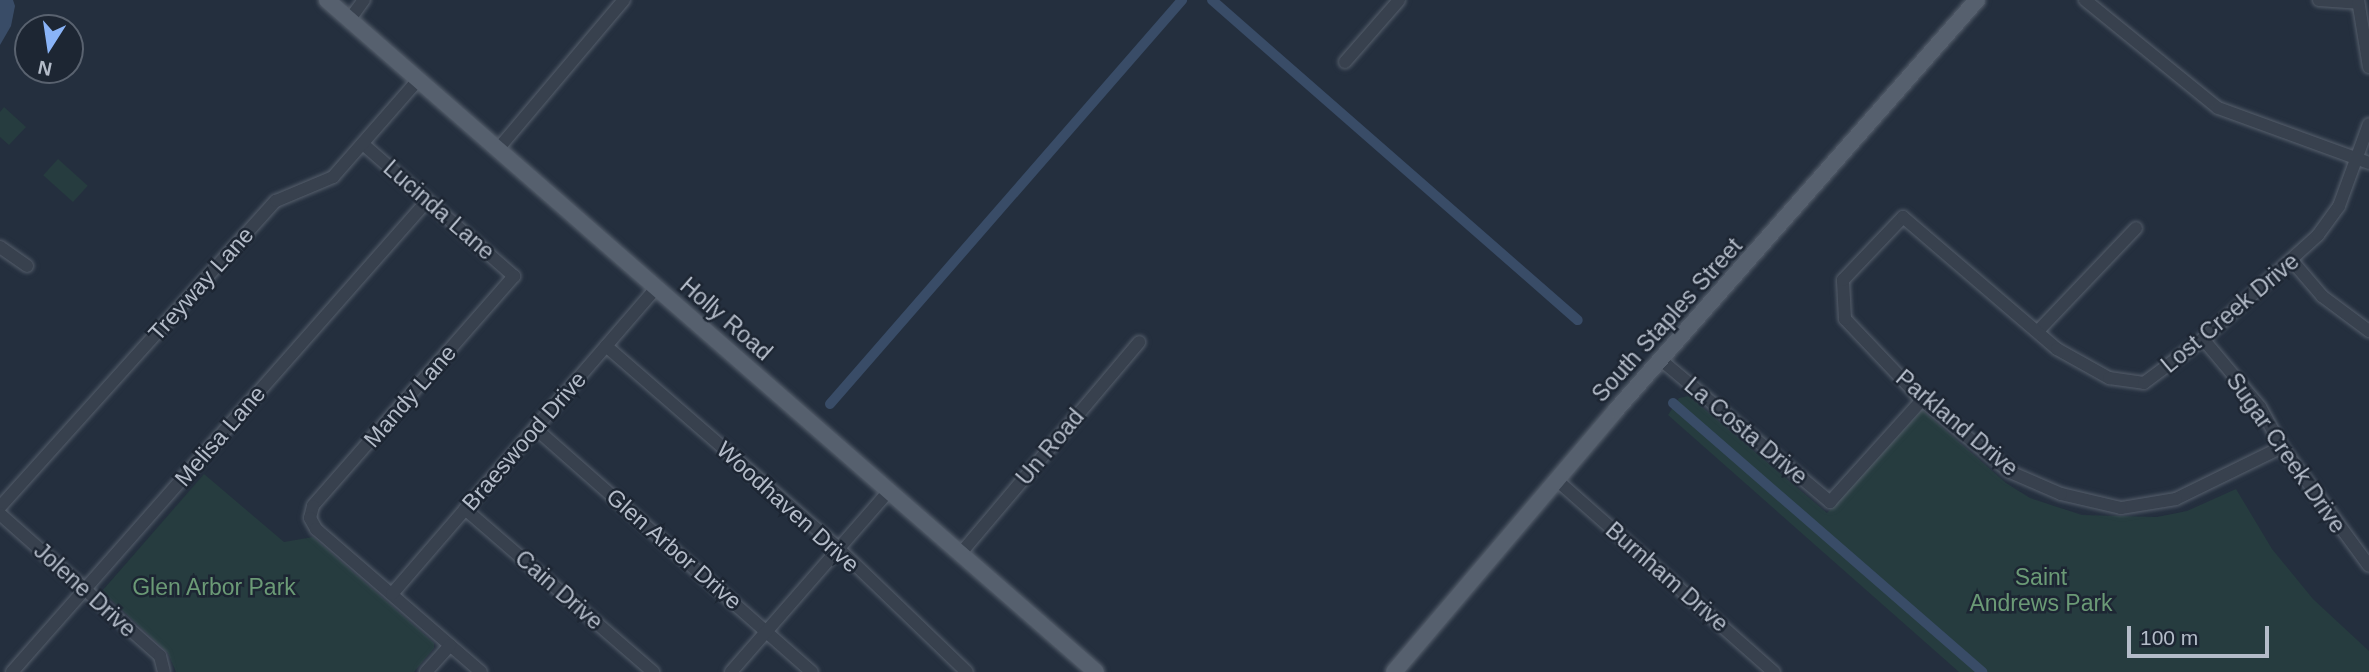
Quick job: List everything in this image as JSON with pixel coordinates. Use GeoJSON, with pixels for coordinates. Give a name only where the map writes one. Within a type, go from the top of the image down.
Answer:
{"type":"FeatureCollection","features":[{"type":"Feature","properties":{"kind":"main road","name":"Holly Road"},"geometry":{"type":"LineString","coordinates":[[327,0],[1096,672]]}},
{"type":"Feature","properties":{"kind":"main road","name":"South Staples Street"},"geometry":{"type":"LineString","coordinates":[[1394,672],[1661,360],[1978,0]]}},
{"type":"Feature","properties":{"kind":"street"},"geometry":{"type":"LineString","coordinates":[[350,19],[364,0]]}},
{"type":"Feature","properties":{"kind":"street"},"geometry":{"type":"LineString","coordinates":[[498,149],[624,0]]}},
{"type":"Feature","properties":{"kind":"street"},"geometry":{"type":"LineString","coordinates":[[1345,62],[1399,0]]}},
{"type":"Feature","properties":{"kind":"street"},"geometry":{"type":"LineString","coordinates":[[2085,0],[2218,108],[2364,161]]}},
{"type":"Feature","properties":{"kind":"street"},"geometry":{"type":"LineString","coordinates":[[2319,0],[2358,1],[2369,67]]}},
{"type":"Feature","properties":{"kind":"street","name":"Treyway Lane"},"geometry":{"type":"LineString","coordinates":[[0,507],[276,201],[333,177],[417,81]]}},
{"type":"Feature","properties":{"kind":"street","name":"Lost Creek Drive"},"geometry":{"type":"LineString","coordinates":[[1903,218],[2057,349],[2123,383],[2144,383],[2203,339],[2293,261],[2340,206],[2364,161],[2369,124]]}},
{"type":"Feature","properties":{"kind":"street","name":"Lucinda Lane"},"geometry":{"type":"LineString","coordinates":[[363,144],[514,276]]}},
{"type":"Feature","properties":{"kind":"street","name":"Melisa Lane"},"geometry":{"type":"LineString","coordinates":[[12,672],[427,201]]}},
{"type":"Feature","properties":{"kind":"street","name":"Parkland Drive"},"geometry":{"type":"LineString","coordinates":[[1903,218],[1856,260],[1843,280],[1845,319],[1922,400],[2010,472],[2061,494],[2121,508],[2176,499],[2282,447]]}},
{"type":"Feature","properties":{"kind":"street"},"geometry":{"type":"LineString","coordinates":[[2038,331],[2136,228]]}},
{"type":"Feature","properties":{"kind":"street"},"geometry":{"type":"LineString","coordinates":[[0,247],[27,266]]}},
{"type":"Feature","properties":{"kind":"street"},"geometry":{"type":"LineString","coordinates":[[2293,261],[2322,296],[2369,331]]}},
{"type":"Feature","properties":{"kind":"street","name":"Mandy Lane"},"geometry":{"type":"LineString","coordinates":[[392,594],[316,529],[310,518],[313,506],[514,276]]}},
{"type":"Feature","properties":{"kind":"street","name":"Braeswood Drive"},"geometry":{"type":"LineString","coordinates":[[392,594],[656,288]]}},
{"type":"Feature","properties":{"kind":"street","name":"Sugar Creek Drive"},"geometry":{"type":"LineString","coordinates":[[2203,339],[2260,407],[2282,447],[2369,566]]}},
{"type":"Feature","properties":{"kind":"street","name":"Un Road"},"geometry":{"type":"LineString","coordinates":[[961,553],[1139,342]]}},
{"type":"Feature","properties":{"kind":"street","name":"Woodhaven Drive"},"geometry":{"type":"LineString","coordinates":[[606,346],[836,548],[967,672]]}},
{"type":"Feature","properties":{"kind":"street","name":"La Costa Drive"},"geometry":{"type":"LineString","coordinates":[[1661,360],[1830,502],[1922,400]]}},
{"type":"Feature","properties":{"kind":"street","name":"Glen Arbor Drive"},"geometry":{"type":"LineString","coordinates":[[536,428],[812,672]]}},
{"type":"Feature","properties":{"kind":"street","name":"Burnham Drive"},"geometry":{"type":"LineString","coordinates":[[1559,482],[1774,672]]}},
{"type":"Feature","properties":{"kind":"street"},"geometry":{"type":"LineString","coordinates":[[732,672],[836,548],[888,492]]}},
{"type":"Feature","properties":{"kind":"street","name":"Cain Drive"},"geometry":{"type":"LineString","coordinates":[[465,509],[653,672]]}},
{"type":"Feature","properties":{"kind":"street","name":"Jolene Drive"},"geometry":{"type":"LineString","coordinates":[[0,514],[160,656],[165,670]]}},
{"type":"Feature","properties":{"kind":"street"},"geometry":{"type":"LineString","coordinates":[[392,594],[481,672]]}},
{"type":"Feature","properties":{"kind":"street"},"geometry":{"type":"LineString","coordinates":[[426,672],[450,645]]}},
{"type":"Feature","properties":{"kind":"green space"},"geometry":{"type":"Polygon","coordinates":[[[4,107],[26,127],[9,145],[0,137],[0,112],[4,107]]]}},
{"type":"Feature","properties":{"kind":"green space"},"geometry":{"type":"Polygon","coordinates":[[[58,159],[88,186],[73,202],[43,175],[58,159]]]}},
{"type":"Feature","properties":{"kind":"green space","name":"Saint Andrews Park"},"geometry":{"type":"Polygon","coordinates":[[[1689,396],[1827,513],[1922,410],[2006,483],[2030,498],[2082,515],[2157,517],[2187,511],[2236,489],[2272,549],[2313,599],[2369,651],[2369,672],[1959,672],[1668,415],[1679,398],[1689,396]]]}},
{"type":"Feature","properties":{"kind":"green space","name":"Glen Arbor Park"},"geometry":{"type":"Polygon","coordinates":[[[204,474],[284,542],[313,537],[434,643],[434,648],[414,672],[176,672],[168,653],[102,591],[204,474]]]}},
{"type":"Feature","properties":{"kind":"water"},"geometry":{"type":"Polygon","coordinates":[[[0,0],[13,0],[15,6],[11,26],[0,45],[0,0]]]}},
{"type":"Feature","properties":{"kind":"waterway"},"geometry":{"type":"LineString","coordinates":[[830,404],[1182,0]]}},
{"type":"Feature","properties":{"kind":"waterway"},"geometry":{"type":"LineString","coordinates":[[1212,0],[1578,320]]}},
{"type":"Feature","properties":{"kind":"waterway"},"geometry":{"type":"LineString","coordinates":[[1673,403],[1982,672]]}}]}
